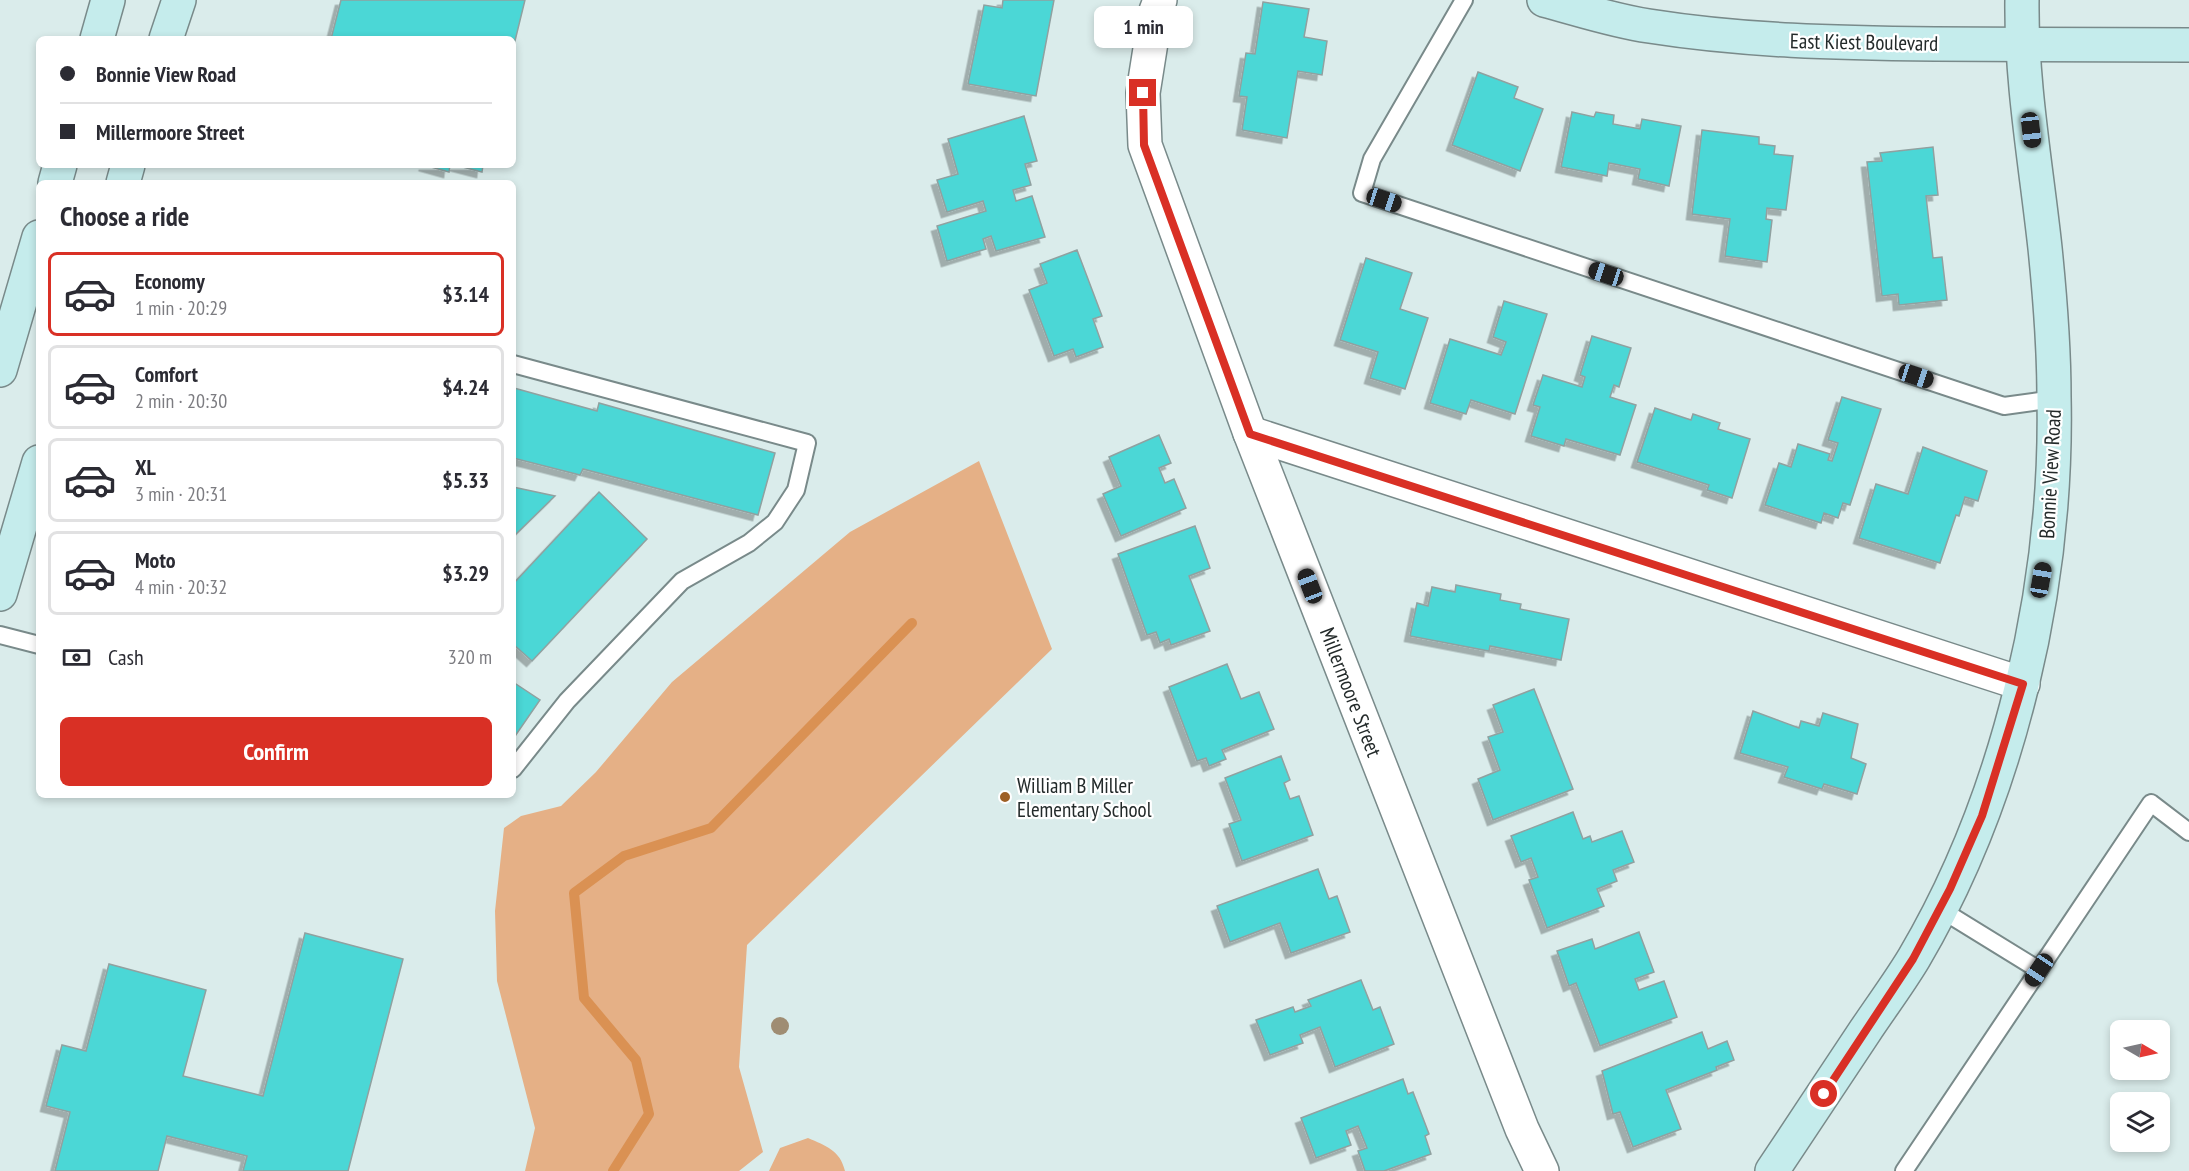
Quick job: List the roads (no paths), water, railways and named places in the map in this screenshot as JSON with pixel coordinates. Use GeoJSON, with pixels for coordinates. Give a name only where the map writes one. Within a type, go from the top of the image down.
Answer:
{"type":"FeatureCollection","features":[{"type":"Feature","properties":{"kind":"street"},"geometry":{"type":"LineString","coordinates":[[98,36],[108,0]]}},
{"type":"Feature","properties":{"kind":"street"},"geometry":{"type":"LineString","coordinates":[[167,36],[179,0]]}},
{"type":"Feature","properties":{"kind":"street","name":"Millermoore Street"},"geometry":{"type":"LineString","coordinates":[[1160,0],[1156,10],[1143,93],[1144,145],[1250,434],[1517,1118],[1542,1171]]}},
{"type":"Feature","properties":{"kind":"street","name":"East Kiest Boulevard"},"geometry":{"type":"LineString","coordinates":[[1544,0],[1647,26],[1713,35],[1829,43],[2021,46],[2189,45]]}},
{"type":"Feature","properties":{"kind":"street","name":"Bonnie View Road"},"geometry":{"type":"LineString","coordinates":[[1772,1171],[1913,959],[1940,909],[1982,816],[2023,684],[2045,559],[2053,487],[2055,399],[2045,248],[2021,46],[2022,0]]}},
{"type":"Feature","properties":{"kind":"street"},"geometry":{"type":"LineString","coordinates":[[0,370],[36,247]]}},
{"type":"Feature","properties":{"kind":"street"},"geometry":{"type":"LineString","coordinates":[[1250,434],[2023,684]]}},
{"type":"Feature","properties":{"kind":"street"},"geometry":{"type":"LineString","coordinates":[[1,586],[36,472]]}},
{"type":"Feature","properties":{"kind":"lane"},"geometry":{"type":"LineString","coordinates":[[1464,0],[1372,159],[1362,193],[2004,405],[2055,399]]}},
{"type":"Feature","properties":{"kind":"lane"},"geometry":{"type":"LineString","coordinates":[[516,364],[807,443],[796,490],[775,522],[749,543],[682,581],[567,701],[516,765]]}},
{"type":"Feature","properties":{"kind":"lane"},"geometry":{"type":"LineString","coordinates":[[0,635],[36,644]]}},
{"type":"Feature","properties":{"kind":"lane"},"geometry":{"type":"LineString","coordinates":[[1904,1171],[2151,803],[2189,832]]}},
{"type":"Feature","properties":{"kind":"lane"},"geometry":{"type":"LineString","coordinates":[[1940,909],[2039,970]]}},
{"type":"Feature","properties":{"kind":"waterway"},"geometry":{"type":"LineString","coordinates":[[613,1171],[649,1114],[636,1060],[584,998],[574,893],[624,856],[711,828],[912,623]]}},
{"type":"Feature","properties":{"kind":"place","name":"William B Miller Elementary School"},"geometry":{"type":"Point","coordinates":[1005,797]}}]}
